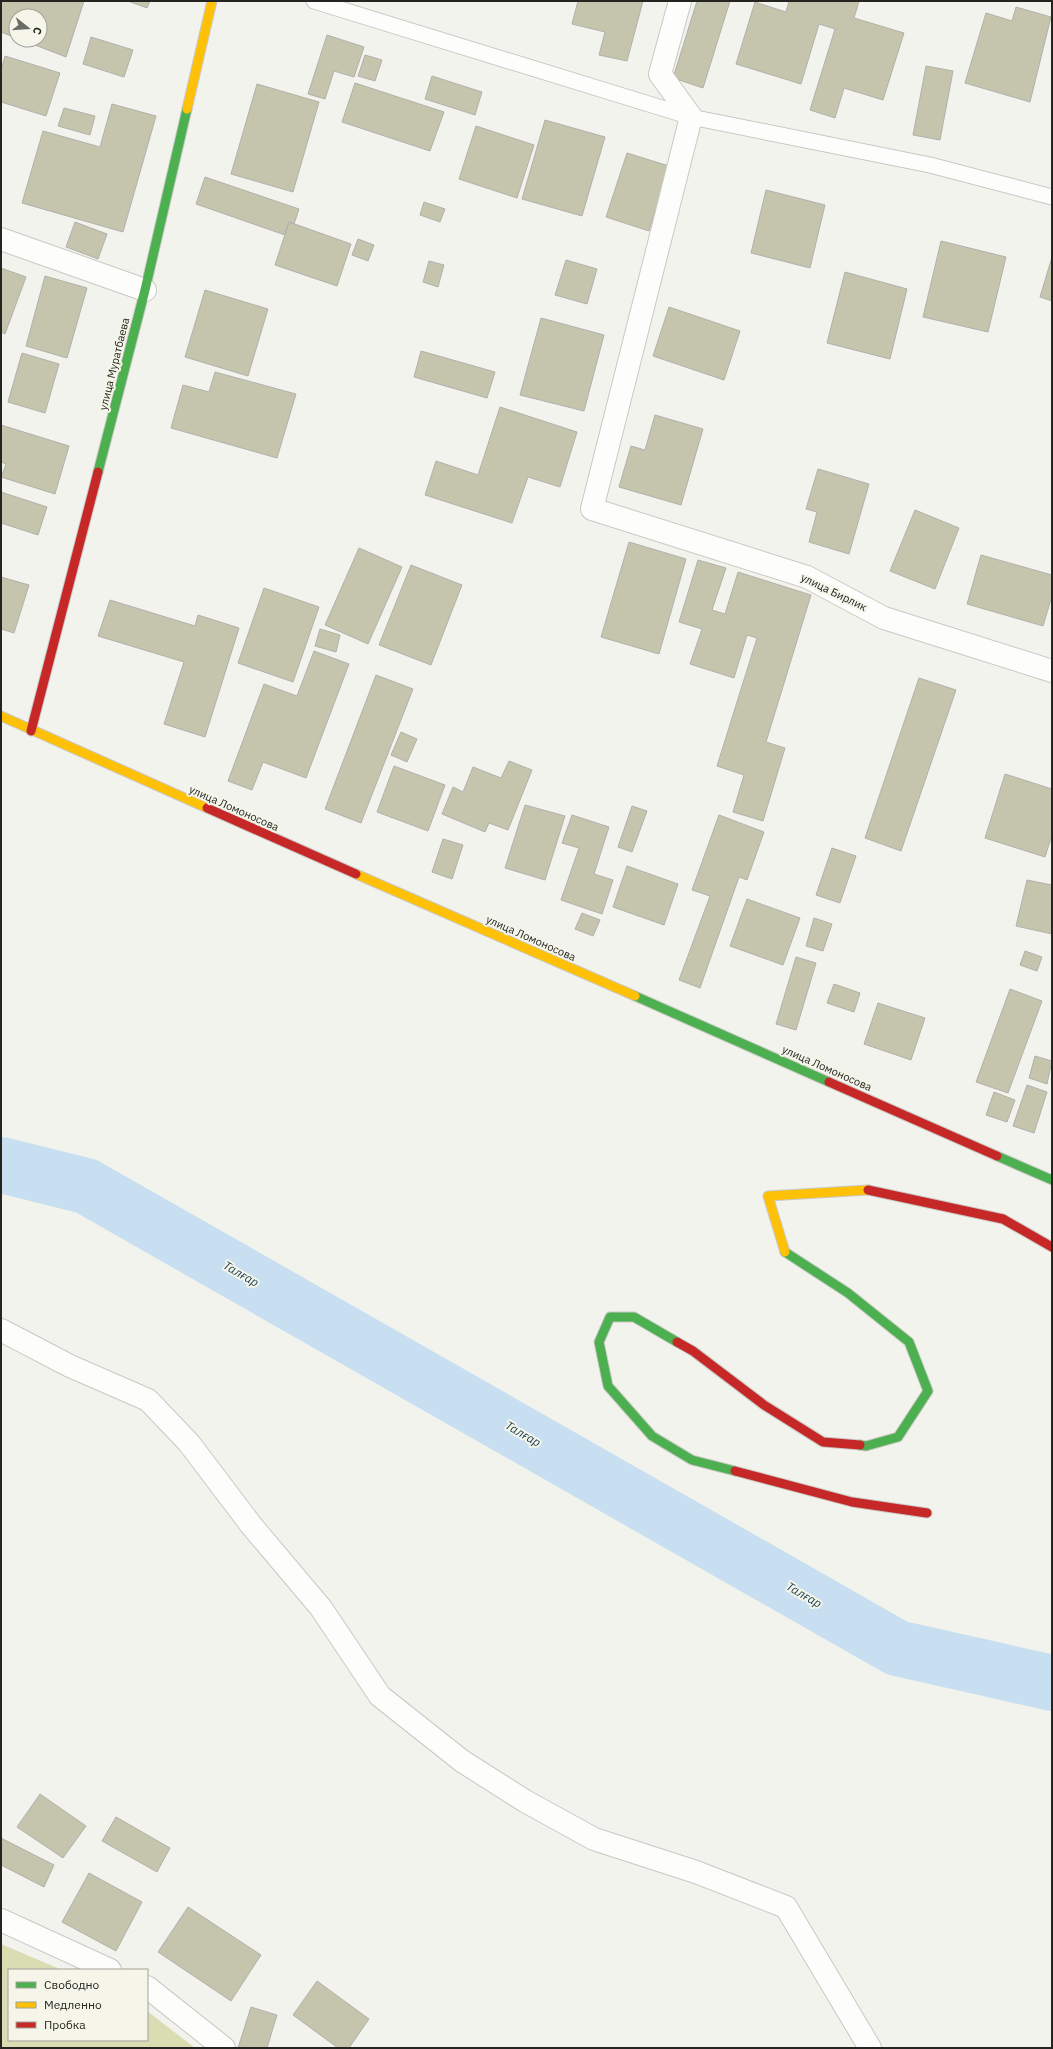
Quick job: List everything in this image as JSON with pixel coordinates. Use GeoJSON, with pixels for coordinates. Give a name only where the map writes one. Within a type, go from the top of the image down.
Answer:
{"type":"FeatureCollection","features":[{"type":"Feature","properties":{"kind":"street","name":"улица Муратбаева"},"geometry":{"type":"LineString","coordinates":[[31,732],[145,290],[212,1]]}},
{"type":"Feature","properties":{"kind":"street"},"geometry":{"type":"LineString","coordinates":[[680,1],[660,74],[691,117]]}},
{"type":"Feature","properties":{"kind":"street","name":"улица Бирлик"},"geometry":{"type":"LineString","coordinates":[[691,117],[592,509],[807,577],[884,618],[1052,671]]}},
{"type":"Feature","properties":{"kind":"street"},"geometry":{"type":"LineString","coordinates":[[1,239],[145,290]]}},
{"type":"Feature","properties":{"kind":"street","name":"улица Ломоносова"},"geometry":{"type":"LineString","coordinates":[[1,716],[31,732],[1052,1180]]}},
{"type":"Feature","properties":{"kind":"street"},"geometry":{"type":"LineString","coordinates":[[927,1513],[852,1502],[692,1460],[652,1436],[608,1386],[599,1342],[610,1317],[634,1317],[693,1351],[764,1405],[823,1442],[866,1446],[898,1437],[928,1391],[909,1342],[848,1293],[785,1253],[768,1196],[870,1190],[1003,1219],[1052,1247]]}},
{"type":"Feature","properties":{"kind":"street"},"geometry":{"type":"LineString","coordinates":[[1,1330],[70,1366],[148,1400],[189,1443],[251,1525],[321,1608],[380,1696],[462,1761],[525,1801],[594,1840],[696,1872],[786,1906],[870,2048]]}},
{"type":"Feature","properties":{"kind":"street"},"geometry":{"type":"LineString","coordinates":[[1,1920],[108,1969]]}},
{"type":"Feature","properties":{"kind":"street"},"geometry":{"type":"LineString","coordinates":[[148,1988],[224,2048]]}},
{"type":"Feature","properties":{"kind":"lane"},"geometry":{"type":"LineString","coordinates":[[314,1],[691,117],[930,165],[1052,197]]}},
{"type":"Feature","properties":{"kind":"green space"},"geometry":{"type":"Polygon","coordinates":[[[1,1944],[60,1969],[8,1969],[8,2041],[148,2041],[148,2012],[195,2048],[1,2048],[1,1944]]]}},
{"type":"Feature","properties":{"kind":"building"},"geometry":{"type":"Polygon","coordinates":[[[1,1],[84,1],[66,57],[43,48],[48,48],[48,8],[8,8],[8,35],[1,32],[1,1]]]}},
{"type":"Feature","properties":{"kind":"building"},"geometry":{"type":"Polygon","coordinates":[[[128,1],[150,1],[147,8],[128,1]]]}},
{"type":"Feature","properties":{"kind":"building"},"geometry":{"type":"Polygon","coordinates":[[[578,1],[643,1],[627,61],[599,55],[605,32],[572,24],[578,1]]]}},
{"type":"Feature","properties":{"kind":"building"},"geometry":{"type":"Polygon","coordinates":[[[697,1],[730,1],[703,88],[673,78],[697,1]]]}},
{"type":"Feature","properties":{"kind":"building"},"geometry":{"type":"Polygon","coordinates":[[[789,1],[859,1],[854,18],[904,33],[883,100],[844,88],[835,118],[810,110],[835,29],[819,24],[801,84],[736,64],[755,2],[786,12],[789,1]]]}},
{"type":"Feature","properties":{"kind":"building"},"geometry":{"type":"Polygon","coordinates":[[[1016,7],[1051,17],[1030,102],[965,83],[986,13],[1012,21],[1016,7]]]}},
{"type":"Feature","properties":{"kind":"building"},"geometry":{"type":"Polygon","coordinates":[[[327,35],[364,47],[354,77],[334,71],[325,99],[308,94],[327,35]]]}},
{"type":"Feature","properties":{"kind":"building"},"geometry":{"type":"Polygon","coordinates":[[[91,37],[133,50],[124,77],[83,64],[91,37]]]}},
{"type":"Feature","properties":{"kind":"building"},"geometry":{"type":"Polygon","coordinates":[[[365,55],[382,60],[375,81],[358,76],[365,55]]]}},
{"type":"Feature","properties":{"kind":"building"},"geometry":{"type":"Polygon","coordinates":[[[5,56],[60,73],[46,116],[1,102],[1,70],[5,56]]]}},
{"type":"Feature","properties":{"kind":"building"},"geometry":{"type":"Polygon","coordinates":[[[926,66],[953,71],[940,140],[913,135],[926,66]]]}},
{"type":"Feature","properties":{"kind":"building"},"geometry":{"type":"Polygon","coordinates":[[[432,76],[482,92],[475,115],[425,99],[432,76]]]}},
{"type":"Feature","properties":{"kind":"building"},"geometry":{"type":"Polygon","coordinates":[[[355,83],[444,112],[430,151],[342,122],[355,83]]]}},
{"type":"Feature","properties":{"kind":"building"},"geometry":{"type":"Polygon","coordinates":[[[257,84],[319,102],[293,192],[231,174],[257,84]]]}},
{"type":"Feature","properties":{"kind":"building"},"geometry":{"type":"Polygon","coordinates":[[[112,104],[156,116],[123,232],[22,203],[43,131],[100,147],[112,104]]]}},
{"type":"Feature","properties":{"kind":"building"},"geometry":{"type":"Polygon","coordinates":[[[64,108],[95,116],[90,135],[58,126],[64,108]]]}},
{"type":"Feature","properties":{"kind":"building"},"geometry":{"type":"Polygon","coordinates":[[[545,120],[605,137],[582,216],[522,199],[545,120]]]}},
{"type":"Feature","properties":{"kind":"building"},"geometry":{"type":"Polygon","coordinates":[[[476,126],[534,145],[517,198],[459,179],[476,126]]]}},
{"type":"Feature","properties":{"kind":"building"},"geometry":{"type":"Polygon","coordinates":[[[627,153],[669,166],[649,231],[606,217],[627,153]]]}},
{"type":"Feature","properties":{"kind":"building"},"geometry":{"type":"Polygon","coordinates":[[[205,177],[299,209],[294,224],[289,222],[285,235],[196,204],[205,177]]]}},
{"type":"Feature","properties":{"kind":"building"},"geometry":{"type":"Polygon","coordinates":[[[766,190],[825,205],[810,268],[751,253],[766,190]]]}},
{"type":"Feature","properties":{"kind":"building"},"geometry":{"type":"Polygon","coordinates":[[[424,202],[445,209],[440,222],[420,215],[424,202]]]}},
{"type":"Feature","properties":{"kind":"building"},"geometry":{"type":"Polygon","coordinates":[[[75,222],[107,234],[98,259],[66,247],[75,222]]]}},
{"type":"Feature","properties":{"kind":"building"},"geometry":{"type":"Polygon","coordinates":[[[289,222],[351,244],[337,286],[275,265],[289,222]]]}},
{"type":"Feature","properties":{"kind":"building"},"geometry":{"type":"Polygon","coordinates":[[[358,239],[374,245],[368,261],[352,255],[358,239]]]}},
{"type":"Feature","properties":{"kind":"building"},"geometry":{"type":"Polygon","coordinates":[[[941,241],[1006,257],[988,332],[923,317],[941,241]]]}},
{"type":"Feature","properties":{"kind":"building"},"geometry":{"type":"Polygon","coordinates":[[[1052,257],[1052,301],[1040,297],[1052,257]]]}},
{"type":"Feature","properties":{"kind":"building"},"geometry":{"type":"Polygon","coordinates":[[[566,260],[597,269],[587,304],[555,295],[566,260]]]}},
{"type":"Feature","properties":{"kind":"building"},"geometry":{"type":"Polygon","coordinates":[[[429,261],[444,265],[438,287],[423,282],[429,261]]]}},
{"type":"Feature","properties":{"kind":"building"},"geometry":{"type":"Polygon","coordinates":[[[1,268],[26,277],[5,334],[1,332],[1,268]]]}},
{"type":"Feature","properties":{"kind":"building"},"geometry":{"type":"Polygon","coordinates":[[[845,272],[907,289],[890,359],[827,343],[845,272]]]}},
{"type":"Feature","properties":{"kind":"building"},"geometry":{"type":"Polygon","coordinates":[[[45,276],[87,288],[67,358],[26,346],[45,276]]]}},
{"type":"Feature","properties":{"kind":"building"},"geometry":{"type":"Polygon","coordinates":[[[205,290],[268,309],[248,376],[185,357],[205,290]]]}},
{"type":"Feature","properties":{"kind":"building"},"geometry":{"type":"Polygon","coordinates":[[[669,307],[740,331],[724,380],[653,356],[669,307]]]}},
{"type":"Feature","properties":{"kind":"building"},"geometry":{"type":"Polygon","coordinates":[[[541,318],[604,335],[584,411],[520,395],[541,318]]]}},
{"type":"Feature","properties":{"kind":"building"},"geometry":{"type":"Polygon","coordinates":[[[421,351],[495,372],[487,398],[414,377],[421,351]]]}},
{"type":"Feature","properties":{"kind":"building"},"geometry":{"type":"Polygon","coordinates":[[[22,353],[59,364],[45,413],[8,402],[22,353]]]}},
{"type":"Feature","properties":{"kind":"building"},"geometry":{"type":"Polygon","coordinates":[[[215,372],[296,394],[277,458],[171,428],[183,385],[209,392],[215,372]]]}},
{"type":"Feature","properties":{"kind":"building"},"geometry":{"type":"Polygon","coordinates":[[[500,407],[577,432],[560,487],[528,477],[512,523],[425,495],[436,461],[478,475],[500,407]]]}},
{"type":"Feature","properties":{"kind":"building"},"geometry":{"type":"Polygon","coordinates":[[[655,415],[703,429],[681,505],[619,487],[631,446],[645,450],[655,415]]]}},
{"type":"Feature","properties":{"kind":"building"},"geometry":{"type":"Polygon","coordinates":[[[1,425],[69,446],[55,494],[1,477],[6,464],[1,462],[1,425]]]}},
{"type":"Feature","properties":{"kind":"building"},"geometry":{"type":"Polygon","coordinates":[[[818,469],[869,484],[849,554],[809,542],[817,512],[806,509],[818,469]]]}},
{"type":"Feature","properties":{"kind":"building"},"geometry":{"type":"Polygon","coordinates":[[[1,492],[47,507],[38,535],[1,523],[1,492]]]}},
{"type":"Feature","properties":{"kind":"building"},"geometry":{"type":"Polygon","coordinates":[[[915,510],[959,528],[935,589],[890,571],[915,510]]]}},
{"type":"Feature","properties":{"kind":"building"},"geometry":{"type":"Polygon","coordinates":[[[629,542],[686,559],[659,654],[601,637],[629,542]]]}},
{"type":"Feature","properties":{"kind":"building"},"geometry":{"type":"Polygon","coordinates":[[[359,548],[402,567],[368,644],[325,625],[359,548]]]}},
{"type":"Feature","properties":{"kind":"building"},"geometry":{"type":"Polygon","coordinates":[[[981,555],[1052,575],[1052,596],[1043,626],[967,604],[981,555]]]}},
{"type":"Feature","properties":{"kind":"building"},"geometry":{"type":"Polygon","coordinates":[[[698,560],[726,568],[712,610],[725,614],[738,572],[811,595],[766,742],[785,748],[763,821],[733,812],[744,775],[717,766],[757,638],[747,635],[734,678],[690,664],[702,629],[679,622],[698,560]]]}},
{"type":"Feature","properties":{"kind":"building"},"geometry":{"type":"Polygon","coordinates":[[[411,565],[462,585],[431,665],[379,645],[411,565]]]}},
{"type":"Feature","properties":{"kind":"building"},"geometry":{"type":"Polygon","coordinates":[[[1,577],[29,585],[14,633],[1,629],[1,577]]]}},
{"type":"Feature","properties":{"kind":"building"},"geometry":{"type":"Polygon","coordinates":[[[264,588],[319,607],[293,682],[238,663],[264,588]]]}},
{"type":"Feature","properties":{"kind":"building"},"geometry":{"type":"Polygon","coordinates":[[[110,600],[195,626],[198,615],[239,628],[205,737],[164,724],[184,662],[98,636],[110,600]]]}},
{"type":"Feature","properties":{"kind":"building"},"geometry":{"type":"Polygon","coordinates":[[[320,629],[340,635],[336,652],[315,646],[320,629]]]}},
{"type":"Feature","properties":{"kind":"building"},"geometry":{"type":"Polygon","coordinates":[[[314,651],[349,664],[306,778],[263,762],[252,790],[228,781],[264,684],[297,696],[314,651]]]}},
{"type":"Feature","properties":{"kind":"building"},"geometry":{"type":"Polygon","coordinates":[[[376,675],[413,689],[361,823],[325,809],[376,675]]]}},
{"type":"Feature","properties":{"kind":"building"},"geometry":{"type":"Polygon","coordinates":[[[919,678],[956,690],[901,851],[865,838],[919,678]]]}},
{"type":"Feature","properties":{"kind":"building"},"geometry":{"type":"Polygon","coordinates":[[[401,732],[417,739],[407,762],[391,755],[401,732]]]}},
{"type":"Feature","properties":{"kind":"building"},"geometry":{"type":"Polygon","coordinates":[[[509,761],[532,770],[508,830],[489,823],[485,832],[442,814],[453,787],[463,792],[473,767],[501,778],[509,761]]]}},
{"type":"Feature","properties":{"kind":"building"},"geometry":{"type":"Polygon","coordinates":[[[394,766],[445,785],[428,831],[377,812],[394,766]]]}},
{"type":"Feature","properties":{"kind":"building"},"geometry":{"type":"Polygon","coordinates":[[[1005,774],[1052,789],[1052,835],[1045,857],[985,838],[1005,774]]]}},
{"type":"Feature","properties":{"kind":"building"},"geometry":{"type":"Polygon","coordinates":[[[525,805],[565,816],[545,880],[505,868],[525,805]]]}},
{"type":"Feature","properties":{"kind":"building"},"geometry":{"type":"Polygon","coordinates":[[[632,806],[647,811],[632,852],[618,847],[632,806]]]}},
{"type":"Feature","properties":{"kind":"building"},"geometry":{"type":"Polygon","coordinates":[[[572,815],[609,827],[594,874],[613,880],[602,914],[561,900],[579,848],[562,843],[572,815]]]}},
{"type":"Feature","properties":{"kind":"building"},"geometry":{"type":"Polygon","coordinates":[[[719,815],[764,832],[747,880],[739,877],[700,988],[679,980],[710,896],[692,890],[719,815]]]}},
{"type":"Feature","properties":{"kind":"building"},"geometry":{"type":"Polygon","coordinates":[[[443,839],[463,845],[452,879],[432,872],[443,839]]]}},
{"type":"Feature","properties":{"kind":"building"},"geometry":{"type":"Polygon","coordinates":[[[832,848],[856,856],[840,903],[816,895],[832,848]]]}},
{"type":"Feature","properties":{"kind":"building"},"geometry":{"type":"Polygon","coordinates":[[[627,866],[678,884],[664,925],[613,907],[627,866]]]}},
{"type":"Feature","properties":{"kind":"building"},"geometry":{"type":"Polygon","coordinates":[[[1027,880],[1052,885],[1052,934],[1016,926],[1027,880]]]}},
{"type":"Feature","properties":{"kind":"building"},"geometry":{"type":"Polygon","coordinates":[[[747,899],[800,918],[783,965],[730,946],[747,899]]]}},
{"type":"Feature","properties":{"kind":"building"},"geometry":{"type":"Polygon","coordinates":[[[582,913],[600,920],[593,936],[575,929],[582,913]]]}},
{"type":"Feature","properties":{"kind":"building"},"geometry":{"type":"Polygon","coordinates":[[[814,918],[832,924],[823,951],[806,946],[814,918]]]}},
{"type":"Feature","properties":{"kind":"building"},"geometry":{"type":"Polygon","coordinates":[[[1025,951],[1042,957],[1037,971],[1020,965],[1025,951]]]}},
{"type":"Feature","properties":{"kind":"building"},"geometry":{"type":"Polygon","coordinates":[[[796,957],[816,963],[796,1030],[776,1024],[796,957]]]}},
{"type":"Feature","properties":{"kind":"building"},"geometry":{"type":"Polygon","coordinates":[[[834,984],[860,993],[854,1012],[827,1003],[834,984]]]}},
{"type":"Feature","properties":{"kind":"building"},"geometry":{"type":"Polygon","coordinates":[[[1010,989],[1042,1001],[1008,1093],[976,1082],[1010,989]]]}},
{"type":"Feature","properties":{"kind":"building"},"geometry":{"type":"Polygon","coordinates":[[[878,1003],[925,1018],[911,1060],[864,1044],[878,1003]]]}},
{"type":"Feature","properties":{"kind":"building"},"geometry":{"type":"Polygon","coordinates":[[[1035,1056],[1052,1061],[1047,1084],[1029,1078],[1035,1056]]]}},
{"type":"Feature","properties":{"kind":"building"},"geometry":{"type":"Polygon","coordinates":[[[1027,1085],[1047,1092],[1034,1133],[1013,1126],[1027,1085]]]}},
{"type":"Feature","properties":{"kind":"building"},"geometry":{"type":"Polygon","coordinates":[[[994,1092],[1015,1100],[1007,1122],[986,1115],[994,1092]]]}},
{"type":"Feature","properties":{"kind":"building"},"geometry":{"type":"Polygon","coordinates":[[[40,1794],[86,1826],[63,1858],[17,1827],[40,1794]]]}},
{"type":"Feature","properties":{"kind":"building"},"geometry":{"type":"Polygon","coordinates":[[[116,1817],[170,1848],[157,1872],[102,1841],[116,1817]]]}},
{"type":"Feature","properties":{"kind":"building"},"geometry":{"type":"Polygon","coordinates":[[[1,1838],[54,1865],[44,1887],[1,1865],[1,1838]]]}},
{"type":"Feature","properties":{"kind":"building"},"geometry":{"type":"Polygon","coordinates":[[[89,1873],[142,1902],[116,1951],[62,1922],[89,1873]]]}},
{"type":"Feature","properties":{"kind":"building"},"geometry":{"type":"Polygon","coordinates":[[[188,1907],[261,1955],[231,2001],[158,1952],[188,1907]]]}},
{"type":"Feature","properties":{"kind":"building"},"geometry":{"type":"Polygon","coordinates":[[[317,1981],[369,2019],[349,2048],[338,2048],[293,2015],[317,1981]]]}},
{"type":"Feature","properties":{"kind":"building"},"geometry":{"type":"Polygon","coordinates":[[[251,2007],[277,2015],[267,2048],[238,2048],[251,2007]]]}},
{"type":"Feature","properties":{"kind":"waterway","name":"Талғар"},"geometry":{"type":"LineString","coordinates":[[1,1165],[86,1186],[897,1648],[1052,1683]]}},
{"type":"Feature","properties":{"kind":"traffic: fast"},"geometry":{"type":"LineString","coordinates":[[98,472],[145,290],[187,109]]}},
{"type":"Feature","properties":{"kind":"traffic: fast"},"geometry":{"type":"LineString","coordinates":[[635,996],[829,1082]]}},
{"type":"Feature","properties":{"kind":"traffic: fast"},"geometry":{"type":"LineString","coordinates":[[997,1156],[1052,1180]]}},
{"type":"Feature","properties":{"kind":"traffic: fast"},"geometry":{"type":"LineString","coordinates":[[785,1252],[848,1293],[909,1342],[928,1391],[898,1437],[866,1446],[860,1445]]}},
{"type":"Feature","properties":{"kind":"traffic: fast"},"geometry":{"type":"LineString","coordinates":[[677,1342],[634,1317],[610,1317],[599,1342],[608,1386],[652,1436],[692,1460],[735,1471]]}},
{"type":"Feature","properties":{"kind":"traffic: slow"},"geometry":{"type":"LineString","coordinates":[[187,109],[212,1]]}},
{"type":"Feature","properties":{"kind":"traffic: slow"},"geometry":{"type":"LineString","coordinates":[[1,716],[207,808]]}},
{"type":"Feature","properties":{"kind":"traffic: slow"},"geometry":{"type":"LineString","coordinates":[[356,874],[635,996]]}},
{"type":"Feature","properties":{"kind":"traffic: slow"},"geometry":{"type":"LineString","coordinates":[[785,1252],[768,1196],[868,1190]]}},
{"type":"Feature","properties":{"kind":"traffic: jam"},"geometry":{"type":"LineString","coordinates":[[31,731],[98,472]]}},
{"type":"Feature","properties":{"kind":"traffic: jam"},"geometry":{"type":"LineString","coordinates":[[207,808],[356,874]]}},
{"type":"Feature","properties":{"kind":"traffic: jam"},"geometry":{"type":"LineString","coordinates":[[829,1082],[997,1156]]}},
{"type":"Feature","properties":{"kind":"traffic: jam"},"geometry":{"type":"LineString","coordinates":[[868,1190],[1003,1219],[1052,1247]]}},
{"type":"Feature","properties":{"kind":"traffic: jam"},"geometry":{"type":"LineString","coordinates":[[677,1342],[693,1351],[764,1405],[823,1442],[860,1445]]}},
{"type":"Feature","properties":{"kind":"traffic: jam"},"geometry":{"type":"LineString","coordinates":[[735,1471],[852,1502],[927,1513]]}}]}
